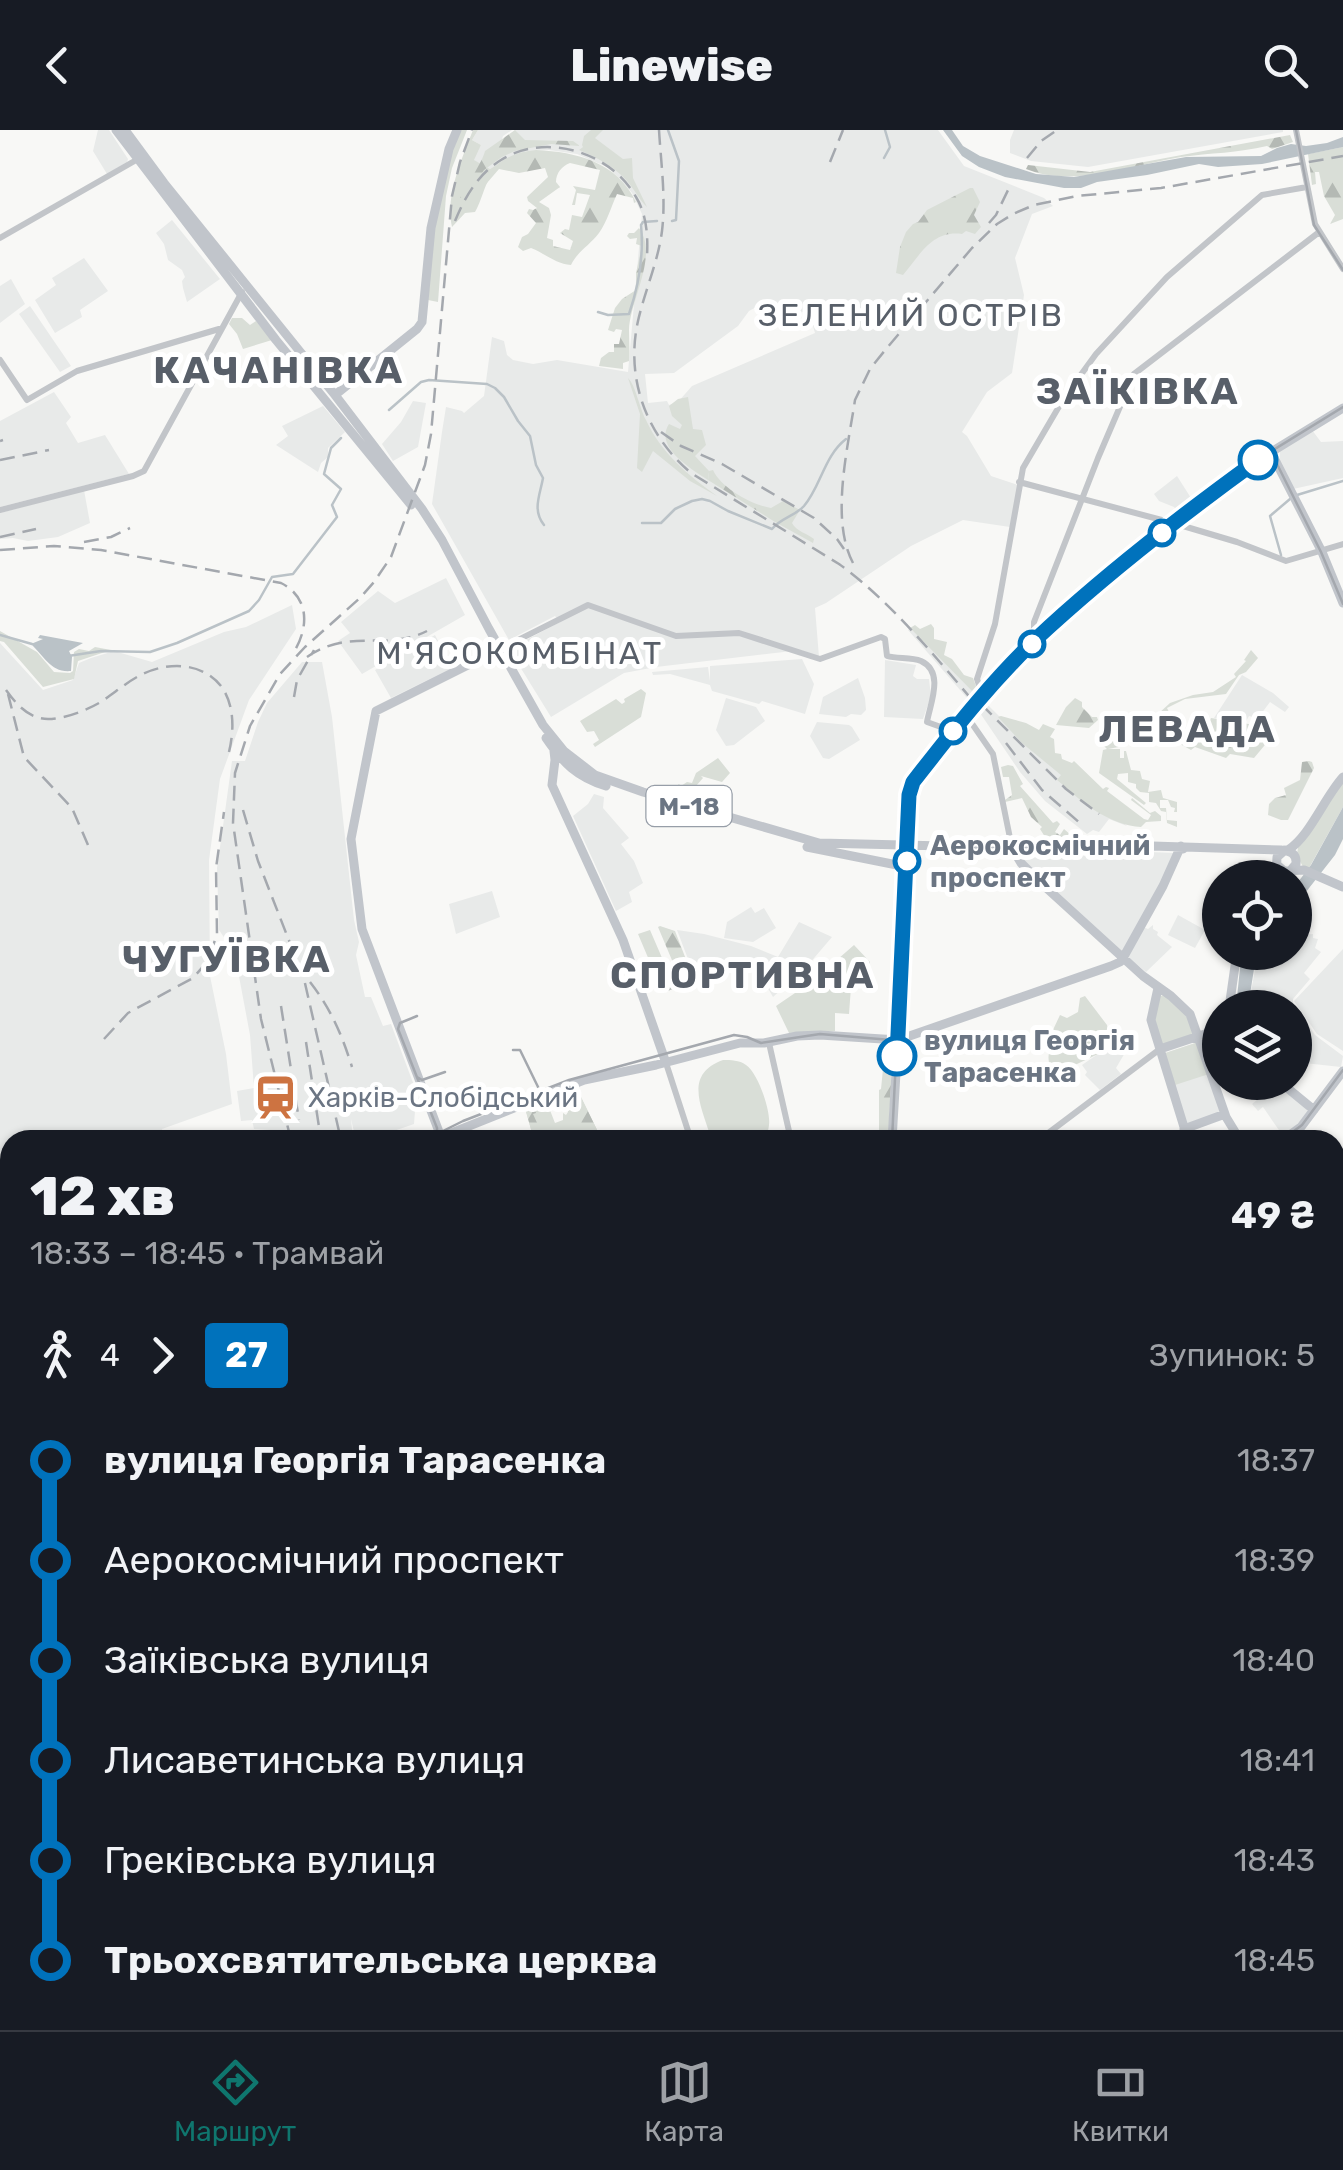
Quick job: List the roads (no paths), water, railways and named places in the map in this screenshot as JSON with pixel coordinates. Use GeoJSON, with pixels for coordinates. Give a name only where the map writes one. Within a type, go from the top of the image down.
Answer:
{"type":"FeatureCollection","features":[{"type":"Feature","properties":{"kind":"main road","name":"М-18"},"geometry":{"type":"LineString","coordinates":[[116,130],[334,395],[433,525],[497,650],[549,734],[598,777],[809,842],[1012,853],[1181,848],[1259,860]]}},
{"type":"Feature","properties":{"kind":"main road","name":"М-18"},"geometry":{"type":"LineString","coordinates":[[124,130],[140,157]]}},
{"type":"Feature","properties":{"kind":"main road"},"geometry":{"type":"LineString","coordinates":[[334,395],[417,329],[423,318],[431,228],[456,130]]}},
{"type":"Feature","properties":{"kind":"main road","name":"М-18"},"geometry":{"type":"LineString","coordinates":[[244,290],[305,376],[429,527],[553,748],[572,771],[599,784],[807,847],[838,852],[907,848]]}},
{"type":"Feature","properties":{"kind":"main road"},"geometry":{"type":"LineString","coordinates":[[893,1130],[910,789],[952,730],[1037,634],[1173,523],[1271,452],[1343,408]]}},
{"type":"Feature","properties":{"kind":"main road"},"geometry":{"type":"LineString","coordinates":[[1271,452],[1323,551],[1343,603]]}},
{"type":"Feature","properties":{"kind":"main road"},"geometry":{"type":"LineString","coordinates":[[438,1130],[365,940],[351,839],[376,710],[497,650]]}},
{"type":"Feature","properties":{"kind":"main road"},"geometry":{"type":"LineString","coordinates":[[553,748],[554,789],[622,937],[666,1063]]}},
{"type":"Feature","properties":{"kind":"main road"},"geometry":{"type":"LineString","coordinates":[[554,789],[559,771],[572,771]]}},
{"type":"Feature","properties":{"kind":"main road"},"geometry":{"type":"LineString","coordinates":[[1287,860],[1343,778]]}},
{"type":"Feature","properties":{"kind":"main road"},"geometry":{"type":"LineString","coordinates":[[807,847],[906,867]]}},
{"type":"Feature","properties":{"kind":"main road"},"geometry":{"type":"LineString","coordinates":[[460,1130],[571,1084],[736,1043],[769,1043],[820,1034],[898,1040],[1111,966],[1123,958],[1181,848]]}},
{"type":"Feature","properties":{"kind":"main road"},"geometry":{"type":"LineString","coordinates":[[1012,853],[1123,958],[1189,1012],[1224,1114],[1234,1130]]}},
{"type":"Feature","properties":{"kind":"main road","name":"М-18"},"geometry":{"type":"LineString","coordinates":[[1312,874],[1343,887]]}},
{"type":"Feature","properties":{"kind":"main road"},"geometry":{"type":"LineString","coordinates":[[1158,988],[1150,1016],[1184,1130]]}},
{"type":"Feature","properties":{"kind":"main road"},"geometry":{"type":"LineString","coordinates":[[1160,1049],[1202,1035]]}},
{"type":"Feature","properties":{"kind":"main road"},"geometry":{"type":"LineString","coordinates":[[1296,1130],[1343,1071]]}},
{"type":"Feature","properties":{"kind":"main road"},"geometry":{"type":"LineString","coordinates":[[1302,1100],[1314,1110]]}},
{"type":"Feature","properties":{"kind":"main road"},"geometry":{"type":"LineString","coordinates":[[1195,1130],[1224,1114]]}},
{"type":"Feature","properties":{"kind":"street"},"geometry":{"type":"LineString","coordinates":[[1296,131],[1318,232],[1343,269]]}},
{"type":"Feature","properties":{"kind":"street"},"geometry":{"type":"LineString","coordinates":[[0,238],[140,157]]}},
{"type":"Feature","properties":{"kind":"street"},"geometry":{"type":"LineString","coordinates":[[986,694],[977,679],[995,624],[1020,482],[1026,461],[1047,424],[1080,376],[1151,293],[1262,195],[1307,187]]}},
{"type":"Feature","properties":{"kind":"street"},"geometry":{"type":"LineString","coordinates":[[1037,634],[1034,622],[1134,374],[1318,232]]}},
{"type":"Feature","properties":{"kind":"street"},"geometry":{"type":"LineString","coordinates":[[0,510],[144,470],[244,290]]}},
{"type":"Feature","properties":{"kind":"street"},"geometry":{"type":"LineString","coordinates":[[0,360],[28,400],[77,372],[221,329]]}},
{"type":"Feature","properties":{"kind":"street"},"geometry":{"type":"LineString","coordinates":[[1020,482],[1237,542],[1286,561],[1343,544]]}},
{"type":"Feature","properties":{"kind":"street"},"geometry":{"type":"LineString","coordinates":[[497,650],[588,605],[681,638],[739,633],[820,659],[883,638],[888,656],[918,660],[928,666],[935,686],[927,722],[952,730]]}},
{"type":"Feature","properties":{"kind":"street"},"geometry":{"type":"LineString","coordinates":[[968,712],[993,754],[1012,853]]}},
{"type":"Feature","properties":{"kind":"street"},"geometry":{"type":"LineString","coordinates":[[769,1043],[789,1130]]}},
{"type":"Feature","properties":{"kind":"street"},"geometry":{"type":"LineString","coordinates":[[1052,1130],[1160,1049]]}},
{"type":"Feature","properties":{"kind":"street"},"geometry":{"type":"LineString","coordinates":[[666,1063],[688,1130]]}},
{"type":"Feature","properties":{"kind":"waterway"},"geometry":{"type":"LineString","coordinates":[[668,130],[679,161],[676,220],[672,221]]}},
{"type":"Feature","properties":{"kind":"waterway"},"geometry":{"type":"LineString","coordinates":[[884,158],[890,147],[885,130]]}},
{"type":"Feature","properties":{"kind":"waterway"},"geometry":{"type":"LineString","coordinates":[[598,312],[629,314],[640,270],[641,225],[657,221]]}},
{"type":"Feature","properties":{"kind":"waterway"},"geometry":{"type":"LineString","coordinates":[[389,410],[421,382],[429,380],[487,384],[495,388],[530,436],[543,478],[538,508],[544,525]]}},
{"type":"Feature","properties":{"kind":"waterway"},"geometry":{"type":"LineString","coordinates":[[68,656],[101,651],[150,652],[249,611],[272,577],[293,574],[337,517],[332,505],[341,489],[324,474],[331,448],[341,438]]}},
{"type":"Feature","properties":{"kind":"waterway"},"geometry":{"type":"LineString","coordinates":[[642,523],[661,523],[675,509],[702,499],[772,529],[804,506],[833,454],[846,439]]}},
{"type":"Feature","properties":{"kind":"waterway"},"geometry":{"type":"LineString","coordinates":[[1297,495],[1343,481]]}},
{"type":"Feature","properties":{"kind":"waterway"},"geometry":{"type":"LineString","coordinates":[[1281,555],[1270,516],[1290,499]]}},
{"type":"Feature","properties":{"kind":"waterway"},"geometry":{"type":"LineString","coordinates":[[0,635],[32,644]]}},
{"type":"Feature","properties":{"kind":"waterway"},"geometry":{"type":"LineString","coordinates":[[1090,1049],[1108,1045]]}},
{"type":"Feature","properties":{"kind":"tram line"},"geometry":{"type":"LineString","coordinates":[[1296,130],[1314,225],[1343,270]]}},
{"type":"Feature","properties":{"kind":"tram line"},"geometry":{"type":"LineString","coordinates":[[892,1130],[909,793],[913,782],[966,714],[1048,627],[1203,500],[1257,460],[1343,407]]}},
{"type":"Feature","properties":{"kind":"tram line"},"geometry":{"type":"LineString","coordinates":[[1265,456],[1274,458],[1343,604]]}},
{"type":"Feature","properties":{"kind":"tram line","name":"27"},"geometry":{"type":"LineString","coordinates":[[897,1056],[909,795],[913,782],[966,715],[1048,627],[1258,460]]}},
{"type":"Feature","properties":{"kind":"tram line"},"geometry":{"type":"LineString","coordinates":[[417,1016],[400,1023],[398,1029],[437,1130]]}},
{"type":"Feature","properties":{"kind":"tram line"},"geometry":{"type":"LineString","coordinates":[[445,1130],[569,1080],[734,1035],[761,1043],[820,1034],[891,1040],[898,1048]]}},
{"type":"Feature","properties":{"kind":"tram line"},"geometry":{"type":"LineString","coordinates":[[513,1050],[520,1050],[540,1091],[544,1091]]}},
{"type":"Feature","properties":{"kind":"tram line"},"geometry":{"type":"LineString","coordinates":[[1295,1130],[1343,1070]]}},
{"type":"Feature","properties":{"kind":"tram line"},"geometry":{"type":"LineString","coordinates":[[417,1077],[422,1080],[445,1072]]}},
{"type":"Feature","properties":{"kind":"railway"},"geometry":{"type":"LineString","coordinates":[[289,1130],[261,1019],[233,823],[235,773],[250,726],[280,674],[360,598],[391,557],[425,465],[452,196],[472,130]]}},
{"type":"Feature","properties":{"kind":"railway"},"geometry":{"type":"LineString","coordinates":[[659,130],[662,231],[635,343],[637,385],[651,424],[691,473],[857,578],[910,628],[973,701]]}},
{"type":"Feature","properties":{"kind":"railway"},"geometry":{"type":"LineString","coordinates":[[830,162],[843,130]]}},
{"type":"Feature","properties":{"kind":"railway"},"geometry":{"type":"LineString","coordinates":[[1027,158],[1057,130]]}},
{"type":"Feature","properties":{"kind":"railway"},"geometry":{"type":"LineString","coordinates":[[455,221],[473,187],[501,160],[537,148],[576,151],[611,168],[636,197],[646,226],[647,257]]}},
{"type":"Feature","properties":{"kind":"railway"},"geometry":{"type":"LineString","coordinates":[[853,563],[846,546],[842,505],[855,400],[870,369],[886,349],[997,224],[1034,205],[1077,196],[1161,188],[1343,156]]}},
{"type":"Feature","properties":{"kind":"railway"},"geometry":{"type":"LineString","coordinates":[[989,223],[1009,188]]}},
{"type":"Feature","properties":{"kind":"railway"},"geometry":{"type":"LineString","coordinates":[[661,432],[814,518],[844,549]]}},
{"type":"Feature","properties":{"kind":"railway"},"geometry":{"type":"LineString","coordinates":[[0,460],[49,450]]}},
{"type":"Feature","properties":{"kind":"railway"},"geometry":{"type":"LineString","coordinates":[[84,542],[111,537],[130,528]]}},
{"type":"Feature","properties":{"kind":"railway"},"geometry":{"type":"LineString","coordinates":[[0,537],[36,529]]}},
{"type":"Feature","properties":{"kind":"railway"},"geometry":{"type":"LineString","coordinates":[[0,550],[54,546],[101,550],[281,583],[297,596],[304,613],[303,631],[295,650]]}},
{"type":"Feature","properties":{"kind":"railway"},"geometry":{"type":"LineString","coordinates":[[307,657],[338,643],[397,640],[427,631]]}},
{"type":"Feature","properties":{"kind":"railway"},"geometry":{"type":"LineString","coordinates":[[294,697],[297,680],[314,650]]}},
{"type":"Feature","properties":{"kind":"railway"},"geometry":{"type":"LineString","coordinates":[[6,690],[29,714],[54,719],[93,706],[147,672],[169,666],[192,668],[212,678],[226,693],[232,718],[229,752]]}},
{"type":"Feature","properties":{"kind":"railway"},"geometry":{"type":"LineString","coordinates":[[8,694],[24,757],[72,808],[88,845]]}},
{"type":"Feature","properties":{"kind":"railway"},"geometry":{"type":"LineString","coordinates":[[981,704],[1066,789],[1099,814]]}},
{"type":"Feature","properties":{"kind":"railway"},"geometry":{"type":"LineString","coordinates":[[1006,743],[1042,790],[1081,824]]}},
{"type":"Feature","properties":{"kind":"railway"},"geometry":{"type":"LineString","coordinates":[[243,810],[258,861],[304,979],[339,1130]]}},
{"type":"Feature","properties":{"kind":"railway"},"geometry":{"type":"LineString","coordinates":[[104,1039],[128,1013],[193,978],[208,961],[217,934],[216,868],[224,812]]}},
{"type":"Feature","properties":{"kind":"railway"},"geometry":{"type":"LineString","coordinates":[[310,982],[335,1023],[352,1067]]}},
{"type":"Feature","properties":{"kind":"railway"},"geometry":{"type":"LineString","coordinates":[[281,1006],[299,1120]]}},
{"type":"Feature","properties":{"kind":"railway"},"geometry":{"type":"LineString","coordinates":[[306,1042],[319,1130]]}},
{"type":"Feature","properties":{"kind":"place","name":"Аерокосмічний проспект"},"geometry":{"type":"Point","coordinates":[907,861]}},
{"type":"Feature","properties":{"kind":"place","name":"вулиця Георгія Тарасенка"},"geometry":{"type":"Point","coordinates":[897,1056]}},
{"type":"Feature","properties":{"kind":"place","name":"Харків-Слобідський"},"geometry":{"type":"Point","coordinates":[275,1097]}},
{"type":"Feature","properties":{"kind":"district","name":"ЗЕЛЕНИЙ ОСТРІВ"},"geometry":{"type":"Point","coordinates":[911,315]}},
{"type":"Feature","properties":{"kind":"district","name":"КАЧАНІВКА"},"geometry":{"type":"Point","coordinates":[279,370]}},
{"type":"Feature","properties":{"kind":"district","name":"ЗАЇКІВКА"},"geometry":{"type":"Point","coordinates":[1138,391]}},
{"type":"Feature","properties":{"kind":"district","name":"М'ЯСОКОМБІНАТ"},"geometry":{"type":"Point","coordinates":[520,653]}},
{"type":"Feature","properties":{"kind":"district","name":"ЛЕВАДА"},"geometry":{"type":"Point","coordinates":[1188,729]}},
{"type":"Feature","properties":{"kind":"district","name":"ЧУГУЇВКА"},"geometry":{"type":"Point","coordinates":[227,959]}},
{"type":"Feature","properties":{"kind":"district","name":"СПОРТИВНА"},"geometry":{"type":"Point","coordinates":[743,975]}}]}
